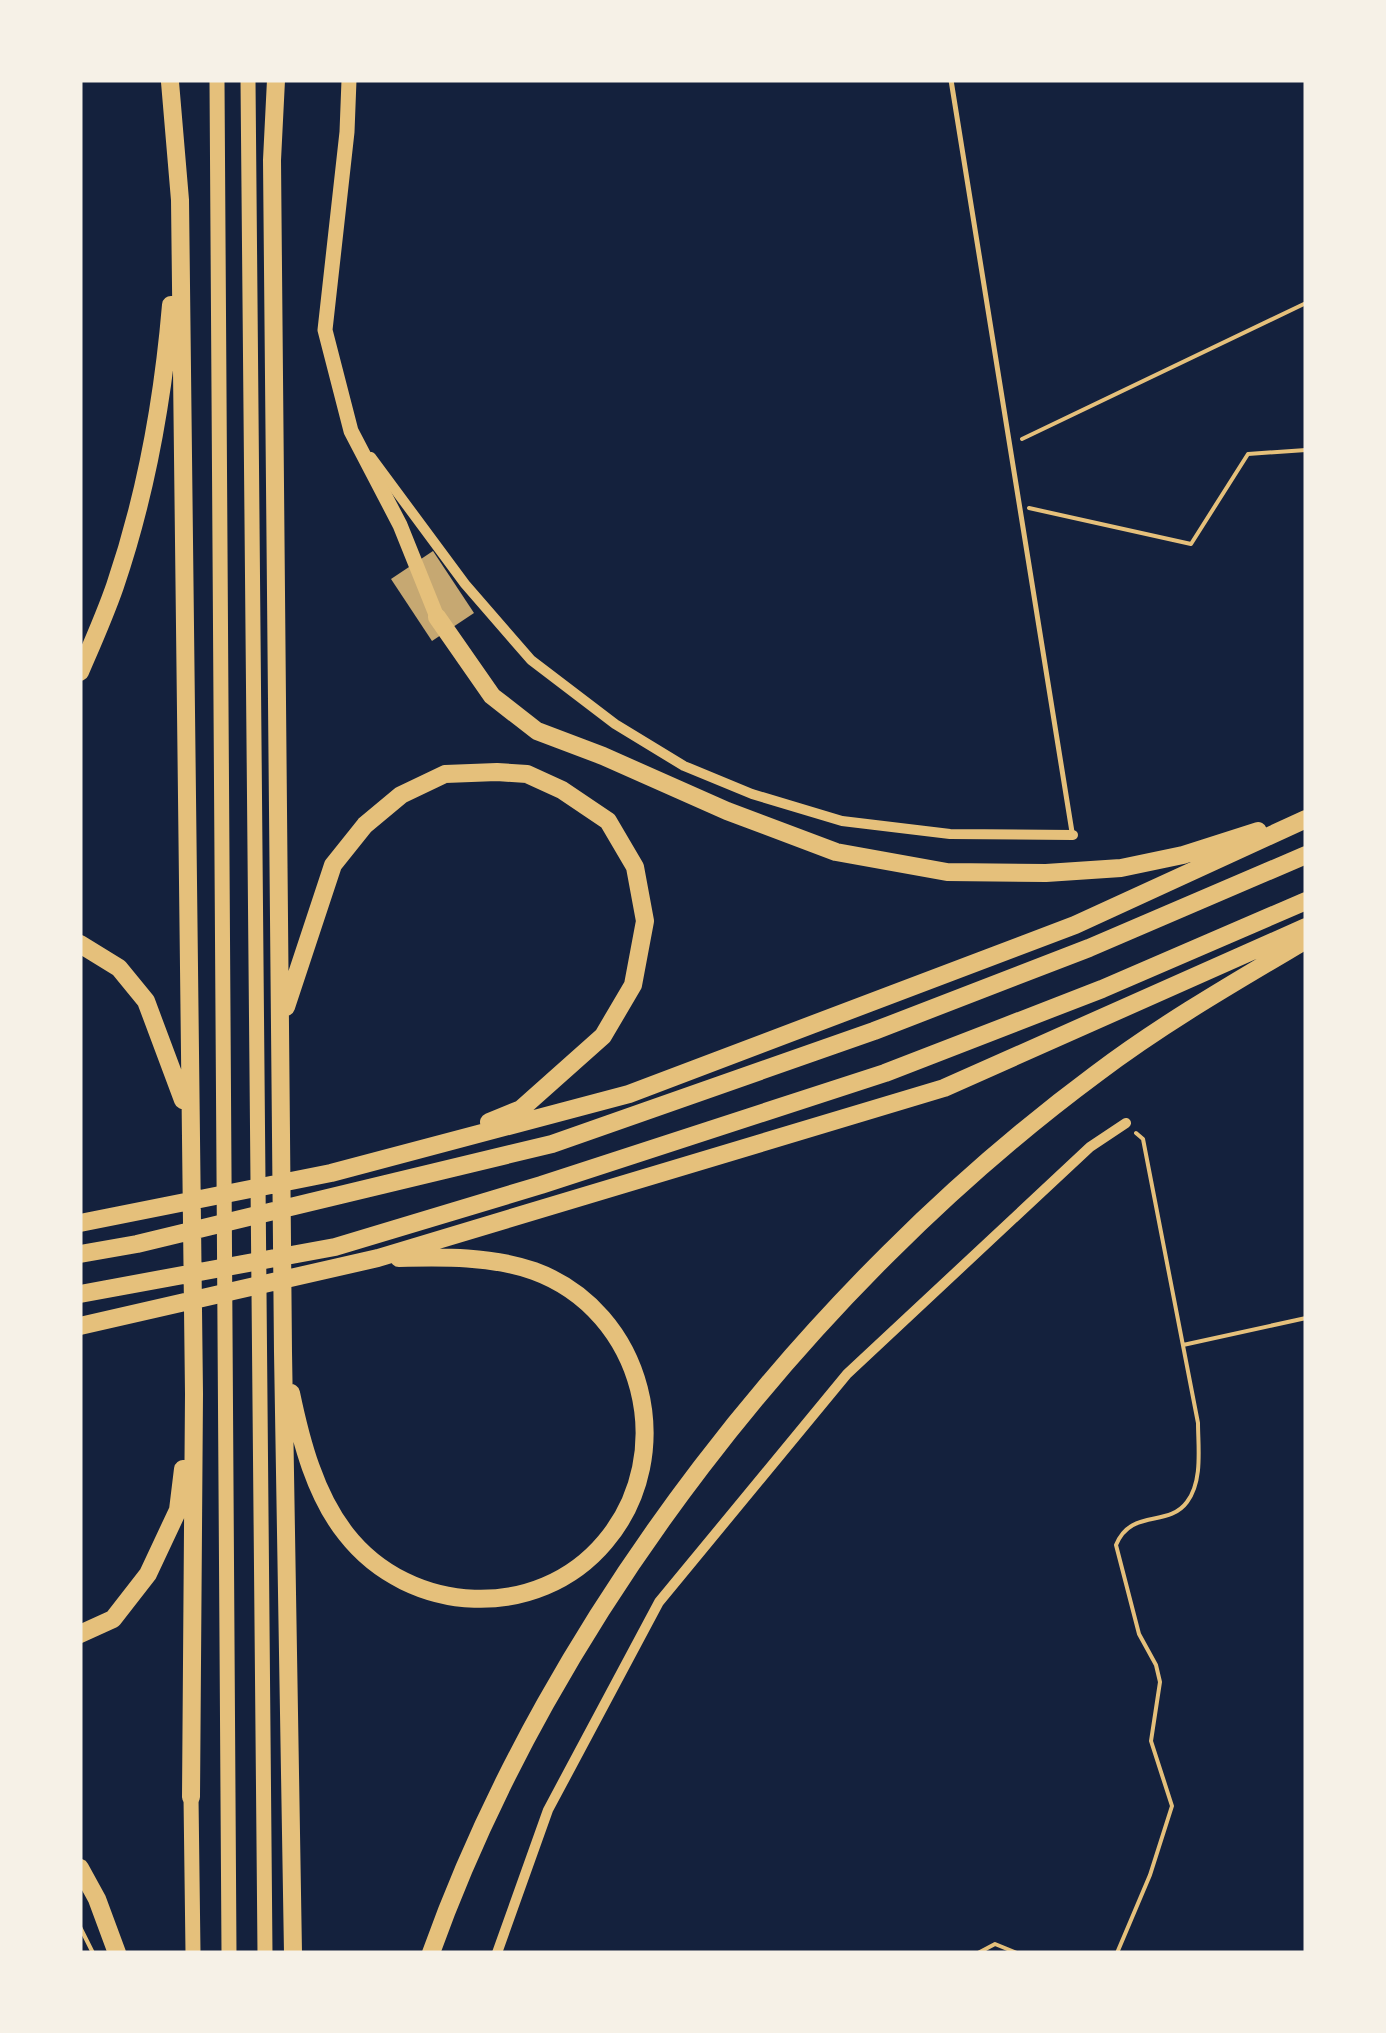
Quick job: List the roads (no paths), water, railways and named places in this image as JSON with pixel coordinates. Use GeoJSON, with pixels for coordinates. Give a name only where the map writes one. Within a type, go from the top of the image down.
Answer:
{"type":"FeatureCollection","features":[{"type":"Feature","properties":{"kind":"highway"},"geometry":{"type":"LineString","coordinates":[[276,80],[272,180],[282,1352],[294,1953]]}},
{"type":"Feature","properties":{"kind":"highway"},"geometry":{"type":"LineString","coordinates":[[170,81],[180,200],[194,1394],[190,1798]]}},
{"type":"Feature","properties":{"kind":"highway"},"geometry":{"type":"LineString","coordinates":[[80,672],[115,586],[143,488],[165,379],[180,200]]}},
{"type":"Feature","properties":{"kind":"highway"},"geometry":{"type":"LineString","coordinates":[[437,617],[492,696],[537,730],[727,811],[836,852],[947,872],[1046,873],[1121,868],[1183,856],[1306,817]]}},
{"type":"Feature","properties":{"kind":"highway"},"geometry":{"type":"LineString","coordinates":[[281,1021],[333,865],[365,825],[401,795],[445,774],[527,774],[562,790],[608,821],[635,867],[645,921],[633,986],[603,1036],[521,1109],[427,1148]]}},
{"type":"Feature","properties":{"kind":"highway"},"geometry":{"type":"LineString","coordinates":[[84,1220],[331,1174],[629,1094],[1075,925],[1306,817]]}},
{"type":"Feature","properties":{"kind":"highway"},"geometry":{"type":"LineString","coordinates":[[80,1254],[138,1244],[552,1144],[874,1031],[1054,962],[1306,855]]}},
{"type":"Feature","properties":{"kind":"highway"},"geometry":{"type":"LineString","coordinates":[[80,1294],[335,1247],[541,1185],[886,1073],[1102,989],[1306,901]]}},
{"type":"Feature","properties":{"kind":"highway"},"geometry":{"type":"LineString","coordinates":[[80,1326],[378,1258],[944,1088],[1306,927]]}},
{"type":"Feature","properties":{"kind":"highway"},"geometry":{"type":"LineString","coordinates":[[431,1953],[471,1854],[553,1692],[648,1540],[778,1372],[863,1278],[1007,1144],[1112,1062],[1306,940]]}},
{"type":"Feature","properties":{"kind":"highway"},"geometry":{"type":"LineString","coordinates":[[80,944],[119,968],[146,1001],[189,1118]]}},
{"type":"Feature","properties":{"kind":"highway"},"geometry":{"type":"LineString","coordinates":[[282,1352],[297,1420],[326,1501],[346,1534],[373,1562],[414,1586],[452,1598],[492,1600],[527,1593],[568,1575],[605,1542],[626,1512],[641,1474],[646,1432],[644,1398],[633,1366],[615,1334],[577,1295],[533,1270],[469,1257],[378,1258]]}},
{"type":"Feature","properties":{"kind":"highway"},"geometry":{"type":"LineString","coordinates":[[80,1334],[137,1315]]}},
{"type":"Feature","properties":{"kind":"highway"},"geometry":{"type":"LineString","coordinates":[[80,1634],[113,1619],[148,1574],[178,1510],[194,1394]]}},
{"type":"Feature","properties":{"kind":"highway"},"geometry":{"type":"LineString","coordinates":[[80,1868],[98,1899],[117,1953]]}},
{"type":"Feature","properties":{"kind":"main road"},"geometry":{"type":"LineString","coordinates":[[217,80],[228,1953]]}},
{"type":"Feature","properties":{"kind":"main road"},"geometry":{"type":"LineString","coordinates":[[248,80],[265,1953]]}},
{"type":"Feature","properties":{"kind":"main road"},"geometry":{"type":"LineString","coordinates":[[348,80],[347,132],[325,330],[352,431],[400,525],[437,617]]}},
{"type":"Feature","properties":{"kind":"main road"},"geometry":{"type":"LineString","coordinates":[[190,1798],[193,1953]]}},
{"type":"Feature","properties":{"kind":"street"},"geometry":{"type":"LineString","coordinates":[[352,431],[465,584],[530,660],[615,724],[684,766],[752,794],[842,821],[950,834],[1073,835]]}},
{"type":"Feature","properties":{"kind":"street"},"geometry":{"type":"LineString","coordinates":[[497,1953],[548,1810],[659,1602],[847,1374],[1090,1148],[1126,1123]]}},
{"type":"Feature","properties":{"kind":"lane"},"geometry":{"type":"LineString","coordinates":[[951,80],[1073,835]]}}]}
